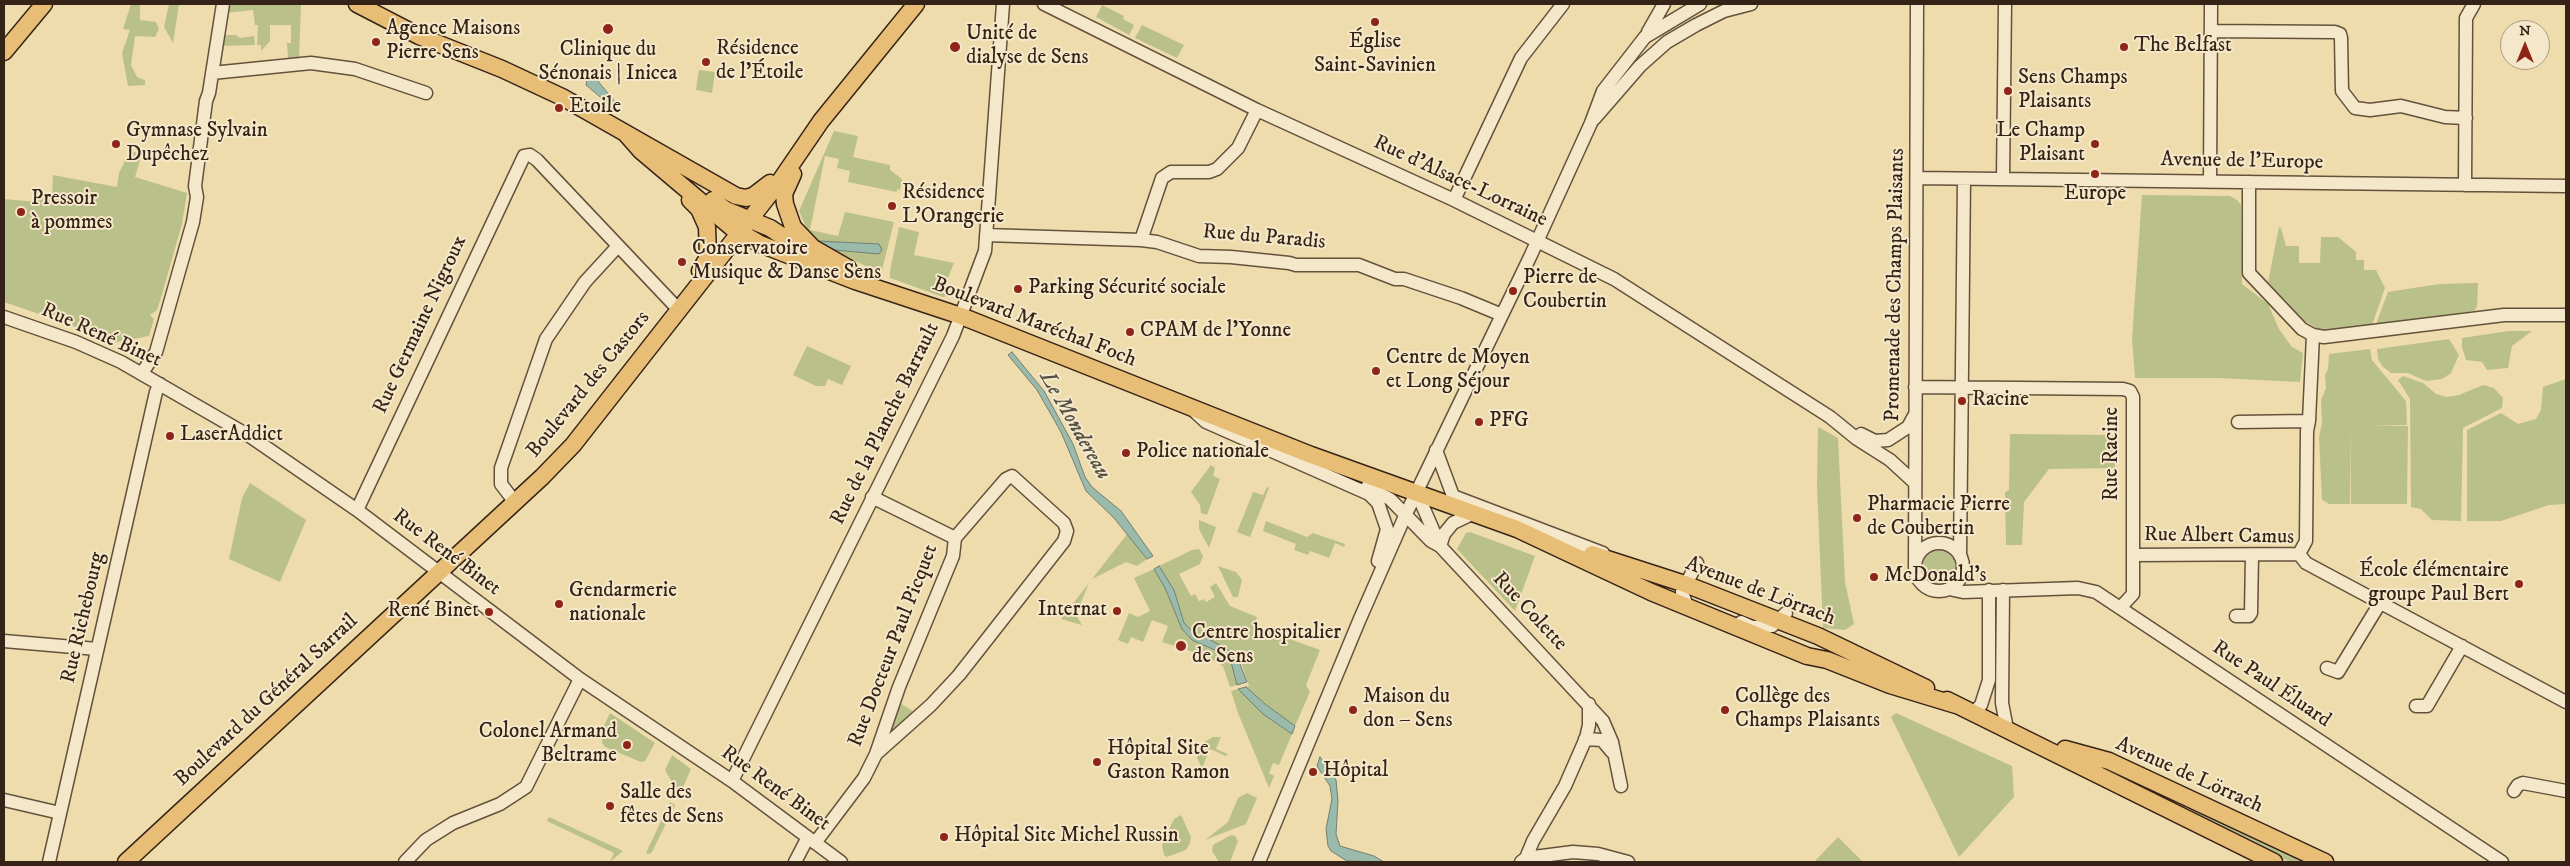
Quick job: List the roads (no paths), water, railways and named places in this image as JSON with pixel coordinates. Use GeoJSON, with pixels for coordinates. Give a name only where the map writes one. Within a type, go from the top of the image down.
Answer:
{"type":"FeatureCollection","features":[{"type":"Feature","properties":{"kind":"main road"},"geometry":{"type":"LineString","coordinates":[[4,52],[44,4]]}},
{"type":"Feature","properties":{"kind":"main road","name":"Boulevard Maréchal Foch"},"geometry":{"type":"LineString","coordinates":[[357,4],[419,36],[545,88],[736,196],[760,244],[863,284],[962,316],[1188,405],[1200,412],[1417,493]]}},
{"type":"Feature","properties":{"kind":"main road"},"geometry":{"type":"LineString","coordinates":[[736,196],[746,198],[761,192],[916,4]]}},
{"type":"Feature","properties":{"kind":"main road"},"geometry":{"type":"LineString","coordinates":[[821,121],[788,182],[784,194],[785,204],[793,228],[804,241],[830,260],[915,301]]}},
{"type":"Feature","properties":{"kind":"main road","name":"Boulevard des Castors"},"geometry":{"type":"LineString","coordinates":[[438,573],[573,445],[638,360],[676,306],[777,185],[821,121]]}},
{"type":"Feature","properties":{"kind":"main road"},"geometry":{"type":"LineString","coordinates":[[626,134],[726,210],[740,215],[747,221]]}},
{"type":"Feature","properties":{"kind":"main road","name":"Boulevard Maréchal Foch"},"geometry":{"type":"LineString","coordinates":[[626,134],[656,164],[747,221],[863,284]]}},
{"type":"Feature","properties":{"kind":"main road"},"geometry":{"type":"LineString","coordinates":[[656,164],[699,209],[707,227],[708,257],[676,306]]}},
{"type":"Feature","properties":{"kind":"main road","name":"Avenue de Lörrach"},"geometry":{"type":"LineString","coordinates":[[1417,493],[1474,512],[1541,538],[1782,617],[1902,675],[1972,714],[2031,740],[2274,862]]}},
{"type":"Feature","properties":{"kind":"main road","name":"Avenue de Lörrach"},"geometry":{"type":"LineString","coordinates":[[1541,538],[1651,592],[1806,656],[1827,660],[1890,685],[1956,705]]}},
{"type":"Feature","properties":{"kind":"main road","name":"Boulevard du Général Sarrail"},"geometry":{"type":"LineString","coordinates":[[126,862],[438,573]]}},
{"type":"Feature","properties":{"kind":"main road","name":"Avenue de Lörrach"},"geometry":{"type":"LineString","coordinates":[[2031,740],[2109,761],[2325,862]]}},
{"type":"Feature","properties":{"kind":"street"},"geometry":{"type":"LineString","coordinates":[[142,373],[156,352],[193,222],[197,197],[195,186],[197,169],[223,4]]}},
{"type":"Feature","properties":{"kind":"street","name":"Rue de la Planche Barrault"},"geometry":{"type":"LineString","coordinates":[[732,781],[962,316],[985,251],[1003,4]]}},
{"type":"Feature","properties":{"kind":"street","name":"Rue d'Alsace-Lorraine"},"geometry":{"type":"LineString","coordinates":[[1044,4],[1257,110],[1454,200],[1614,279],[1843,426],[1875,441],[1888,440],[1908,427],[1914,416]]}},
{"type":"Feature","properties":{"kind":"street"},"geometry":{"type":"LineString","coordinates":[[1454,200],[1521,58],[1563,4]]}},
{"type":"Feature","properties":{"kind":"street"},"geometry":{"type":"LineString","coordinates":[[1260,862],[1359,621],[1405,516],[1538,240],[1591,123],[1603,91],[1645,37],[1664,4]]}},
{"type":"Feature","properties":{"kind":"street"},"geometry":{"type":"LineString","coordinates":[[1645,37],[1700,4]]}},
{"type":"Feature","properties":{"kind":"street"},"geometry":{"type":"LineString","coordinates":[[1591,123],[1653,53],[1721,6],[1751,4]]}},
{"type":"Feature","properties":{"kind":"street","name":"Promenade des Champs Plaisants"},"geometry":{"type":"LineString","coordinates":[[1915,567],[1914,416],[1917,4]]}},
{"type":"Feature","properties":{"kind":"street"},"geometry":{"type":"LineString","coordinates":[[2003,179],[2005,4]]}},
{"type":"Feature","properties":{"kind":"street"},"geometry":{"type":"LineString","coordinates":[[2210,182],[2213,30],[2211,4]]}},
{"type":"Feature","properties":{"kind":"street"},"geometry":{"type":"LineString","coordinates":[[2465,184],[2466,18],[2474,4]]}},
{"type":"Feature","properties":{"kind":"street"},"geometry":{"type":"LineString","coordinates":[[2213,30],[2334,32],[2340,34],[2342,91],[2355,108],[2370,110],[2400,106],[2445,117],[2466,118]]}},
{"type":"Feature","properties":{"kind":"street"},"geometry":{"type":"LineString","coordinates":[[212,73],[311,63],[356,69],[426,93]]}},
{"type":"Feature","properties":{"kind":"street"},"geometry":{"type":"LineString","coordinates":[[1141,240],[1162,178],[1175,171],[1209,172],[1217,168],[1238,148],[1257,110]]}},
{"type":"Feature","properties":{"kind":"street","name":"Rue Germaine Nigroux"},"geometry":{"type":"LineString","coordinates":[[357,510],[522,158],[530,155],[537,160],[618,246]]}},
{"type":"Feature","properties":{"kind":"street","name":"Avenue de l'Europe"},"geometry":{"type":"LineString","coordinates":[[1917,178],[2566,186]]}},
{"type":"Feature","properties":{"kind":"street"},"geometry":{"type":"LineString","coordinates":[[1949,589],[1959,580],[1962,574],[1960,556],[1964,179]]}},
{"type":"Feature","properties":{"kind":"street"},"geometry":{"type":"LineString","coordinates":[[2249,182],[2249,273],[2302,329],[2313,335],[2324,337],[2487,317],[2566,315]]}},
{"type":"Feature","properties":{"kind":"street","name":"Rue du Paradis"},"geometry":{"type":"LineString","coordinates":[[986,235],[1141,240],[1157,242],[1199,256],[1231,257],[1289,263],[1296,266],[1359,265],[1395,279],[1404,279],[1461,298],[1502,315]]}},
{"type":"Feature","properties":{"kind":"street"},"geometry":{"type":"LineString","coordinates":[[514,501],[501,484],[500,474],[546,339],[554,324],[585,282],[618,246],[676,306]]}},
{"type":"Feature","properties":{"kind":"street","name":"Rue René Binet"},"geometry":{"type":"LineString","coordinates":[[4,316],[76,342],[142,373],[251,437],[357,510],[580,679],[732,781],[841,862]]}},
{"type":"Feature","properties":{"kind":"street"},"geometry":{"type":"LineString","coordinates":[[2299,554],[2306,541],[2307,431],[2313,335]]}},
{"type":"Feature","properties":{"kind":"street","name":"Rue Richebourg"},"geometry":{"type":"LineString","coordinates":[[49,862],[156,392],[160,384]]}},
{"type":"Feature","properties":{"kind":"street","name":"Rue Racine"},"geometry":{"type":"LineString","coordinates":[[1915,387],[2123,389],[2130,391],[2133,397],[2133,594],[2120,608]]}},
{"type":"Feature","properties":{"kind":"street","name":"Boulevard Maréchal Foch"},"geometry":{"type":"LineString","coordinates":[[1188,405],[1206,422],[1369,494],[1382,512],[1387,535],[1359,621]]}},
{"type":"Feature","properties":{"kind":"street"},"geometry":{"type":"LineString","coordinates":[[2238,422],[2309,421]]}},
{"type":"Feature","properties":{"kind":"street","name":"Rue d'Alsace-Lorraine"},"geometry":{"type":"LineString","coordinates":[[1843,426],[1857,439],[1890,460],[1914,482]]}},
{"type":"Feature","properties":{"kind":"street"},"geometry":{"type":"LineString","coordinates":[[1436,450],[1453,496],[1685,584]]}},
{"type":"Feature","properties":{"kind":"street","name":"Boulevard Maréchal Foch"},"geometry":{"type":"LineString","coordinates":[[1311,455],[1325,469],[1380,492],[1390,499],[1405,516]]}},
{"type":"Feature","properties":{"kind":"street"},"geometry":{"type":"LineString","coordinates":[[876,754],[930,705],[959,675],[1064,541],[1067,531],[1064,523],[1012,476],[1006,479],[955,538]]}},
{"type":"Feature","properties":{"kind":"street","name":"Rue Colette"},"geometry":{"type":"LineString","coordinates":[[1417,493],[1440,546]]}},
{"type":"Feature","properties":{"kind":"street","name":"Rue Docteur Paul Picquet"},"geometry":{"type":"LineString","coordinates":[[795,862],[864,778],[876,754],[900,687],[948,571],[955,538],[872,497]]}},
{"type":"Feature","properties":{"kind":"street"},"geometry":{"type":"LineString","coordinates":[[1440,546],[1444,534],[1453,523],[1474,512]]}},
{"type":"Feature","properties":{"kind":"street","name":"Rue Colette"},"geometry":{"type":"LineString","coordinates":[[1405,516],[1431,541],[1440,546],[1603,721],[1612,742],[1621,786]]}},
{"type":"Feature","properties":{"kind":"street"},"geometry":{"type":"LineString","coordinates":[[1960,556],[1949,546],[1933,544],[1920,552],[1915,567],[1916,574],[1924,586],[1937,591],[1949,589],[1963,592],[2003,590],[2002,702],[2007,729]]}},
{"type":"Feature","properties":{"kind":"street"},"geometry":{"type":"LineString","coordinates":[[2236,616],[2249,616],[2252,613],[2252,554]]}},
{"type":"Feature","properties":{"kind":"street","name":"Rue Albert Camus"},"geometry":{"type":"LineString","coordinates":[[2133,555],[2299,554],[2306,563],[2566,702]]}},
{"type":"Feature","properties":{"kind":"street"},"geometry":{"type":"LineString","coordinates":[[1697,563],[1685,584],[1682,595],[1689,607],[1718,612],[1752,627],[1772,626],[1782,617]]}},
{"type":"Feature","properties":{"kind":"street"},"geometry":{"type":"LineString","coordinates":[[1962,574],[1971,585],[1989,590]]}},
{"type":"Feature","properties":{"kind":"street","name":"Rue Paul Éluard"},"geometry":{"type":"LineString","coordinates":[[2003,590],[2078,588],[2096,592],[2502,862]]}},
{"type":"Feature","properties":{"kind":"street"},"geometry":{"type":"LineString","coordinates":[[1972,714],[1981,705],[1989,680],[1989,590]]}},
{"type":"Feature","properties":{"kind":"street"},"geometry":{"type":"LineString","coordinates":[[2327,668],[2338,672],[2380,603]]}},
{"type":"Feature","properties":{"kind":"street"},"geometry":{"type":"LineString","coordinates":[[4,641],[97,649]]}},
{"type":"Feature","properties":{"kind":"street"},"geometry":{"type":"LineString","coordinates":[[2416,706],[2427,706],[2462,646]]}},
{"type":"Feature","properties":{"kind":"street"},"geometry":{"type":"LineString","coordinates":[[405,862],[426,840],[453,823],[500,804],[526,786],[580,679]]}},
{"type":"Feature","properties":{"kind":"street"},"geometry":{"type":"LineString","coordinates":[[1523,860],[1565,786],[1586,739],[1590,725],[1589,704]]}},
{"type":"Feature","properties":{"kind":"street"},"geometry":{"type":"LineString","coordinates":[[1586,739],[1602,740],[1614,754]]}},
{"type":"Feature","properties":{"kind":"street"},"geometry":{"type":"LineString","coordinates":[[2514,791],[2518,785],[2523,783],[2566,791]]}},
{"type":"Feature","properties":{"kind":"street"},"geometry":{"type":"LineString","coordinates":[[4,800],[60,813]]}},
{"type":"Feature","properties":{"kind":"street"},"geometry":{"type":"LineString","coordinates":[[1523,860],[1572,852],[1598,854],[1628,862]]}},
{"type":"Feature","properties":{"kind":"place","name":"Église Saint-Savinien"},"geometry":{"type":"Point","coordinates":[1375,22]}},
{"type":"Feature","properties":{"kind":"place","name":"Clinique du Sénonais | Inicea"},"geometry":{"type":"Point","coordinates":[608,29]}},
{"type":"Feature","properties":{"kind":"place","name":"Agence Maisons Pierre Sens"},"geometry":{"type":"Point","coordinates":[376,42]}},
{"type":"Feature","properties":{"kind":"place","name":"Unité de dialyse de Sens"},"geometry":{"type":"Point","coordinates":[955,47]}},
{"type":"Feature","properties":{"kind":"place","name":"The Belfast"},"geometry":{"type":"Point","coordinates":[2124,47]}},
{"type":"Feature","properties":{"kind":"place","name":"Résidence de l'Étoile"},"geometry":{"type":"Point","coordinates":[706,62]}},
{"type":"Feature","properties":{"kind":"place","name":"Sens Champs Plaisants"},"geometry":{"type":"Point","coordinates":[2008,91]}},
{"type":"Feature","properties":{"kind":"place","name":"Etoile"},"geometry":{"type":"Point","coordinates":[559,108]}},
{"type":"Feature","properties":{"kind":"place","name":"Gymnase Sylvain Dupêchez"},"geometry":{"type":"Point","coordinates":[116,144]}},
{"type":"Feature","properties":{"kind":"place","name":"Le Champ Plaisant"},"geometry":{"type":"Point","coordinates":[2095,144]}},
{"type":"Feature","properties":{"kind":"place","name":"Europe"},"geometry":{"type":"Point","coordinates":[2095,174]}},
{"type":"Feature","properties":{"kind":"place","name":"Résidence L'Orangerie"},"geometry":{"type":"Point","coordinates":[892,206]}},
{"type":"Feature","properties":{"kind":"place","name":"Pressoir à pommes"},"geometry":{"type":"Point","coordinates":[21,212]}},
{"type":"Feature","properties":{"kind":"place","name":"Conservatoire Musique & Danse Sens"},"geometry":{"type":"Point","coordinates":[682,262]}},
{"type":"Feature","properties":{"kind":"place","name":"Parking Sécurité sociale"},"geometry":{"type":"Point","coordinates":[1018,289]}},
{"type":"Feature","properties":{"kind":"place","name":"Pierre de Coubertin"},"geometry":{"type":"Point","coordinates":[1513,291]}},
{"type":"Feature","properties":{"kind":"place","name":"CPAM de l'Yonne"},"geometry":{"type":"Point","coordinates":[1130,332]}},
{"type":"Feature","properties":{"kind":"place","name":"Centre de Moyen et Long Séjour"},"geometry":{"type":"Point","coordinates":[1376,371]}},
{"type":"Feature","properties":{"kind":"place","name":"Racine"},"geometry":{"type":"Point","coordinates":[1962,401]}},
{"type":"Feature","properties":{"kind":"place","name":"PFG"},"geometry":{"type":"Point","coordinates":[1479,422]}},
{"type":"Feature","properties":{"kind":"place","name":"LaserAddict"},"geometry":{"type":"Point","coordinates":[170,436]}},
{"type":"Feature","properties":{"kind":"place","name":"Police nationale"},"geometry":{"type":"Point","coordinates":[1126,453]}},
{"type":"Feature","properties":{"kind":"place","name":"Pharmacie Pierre de Coubertin"},"geometry":{"type":"Point","coordinates":[1857,518]}},
{"type":"Feature","properties":{"kind":"place","name":"McDonald's"},"geometry":{"type":"Point","coordinates":[1874,577]}},
{"type":"Feature","properties":{"kind":"place","name":"École élémentaire groupe Paul Bert"},"geometry":{"type":"Point","coordinates":[2519,584]}},
{"type":"Feature","properties":{"kind":"place","name":"Gendarmerie nationale"},"geometry":{"type":"Point","coordinates":[559,604]}},
{"type":"Feature","properties":{"kind":"place","name":"Internat"},"geometry":{"type":"Point","coordinates":[1117,611]}},
{"type":"Feature","properties":{"kind":"place","name":"René Binet"},"geometry":{"type":"Point","coordinates":[489,612]}},
{"type":"Feature","properties":{"kind":"place","name":"Centre hospitalier de Sens"},"geometry":{"type":"Point","coordinates":[1181,646]}},
{"type":"Feature","properties":{"kind":"place","name":"Maison du don – Sens"},"geometry":{"type":"Point","coordinates":[1353,710]}},
{"type":"Feature","properties":{"kind":"place","name":"Collège des Champs Plaisants"},"geometry":{"type":"Point","coordinates":[1725,710]}},
{"type":"Feature","properties":{"kind":"place","name":"Colonel Armand Beltrame"},"geometry":{"type":"Point","coordinates":[627,745]}},
{"type":"Feature","properties":{"kind":"place","name":"Hôpital Site Gaston Ramon"},"geometry":{"type":"Point","coordinates":[1097,762]}},
{"type":"Feature","properties":{"kind":"place","name":"Hôpital"},"geometry":{"type":"Point","coordinates":[1313,772]}},
{"type":"Feature","properties":{"kind":"place","name":"Salle des fêtes de Sens"},"geometry":{"type":"Point","coordinates":[610,806]}},
{"type":"Feature","properties":{"kind":"place","name":"Hôpital Site Michel Russin"},"geometry":{"type":"Point","coordinates":[944,837]}},
{"type":"Feature","properties":{"kind":"water label","name":"Le Mondereau"},"geometry":{"type":"Point","coordinates":[1074,426]}}]}
